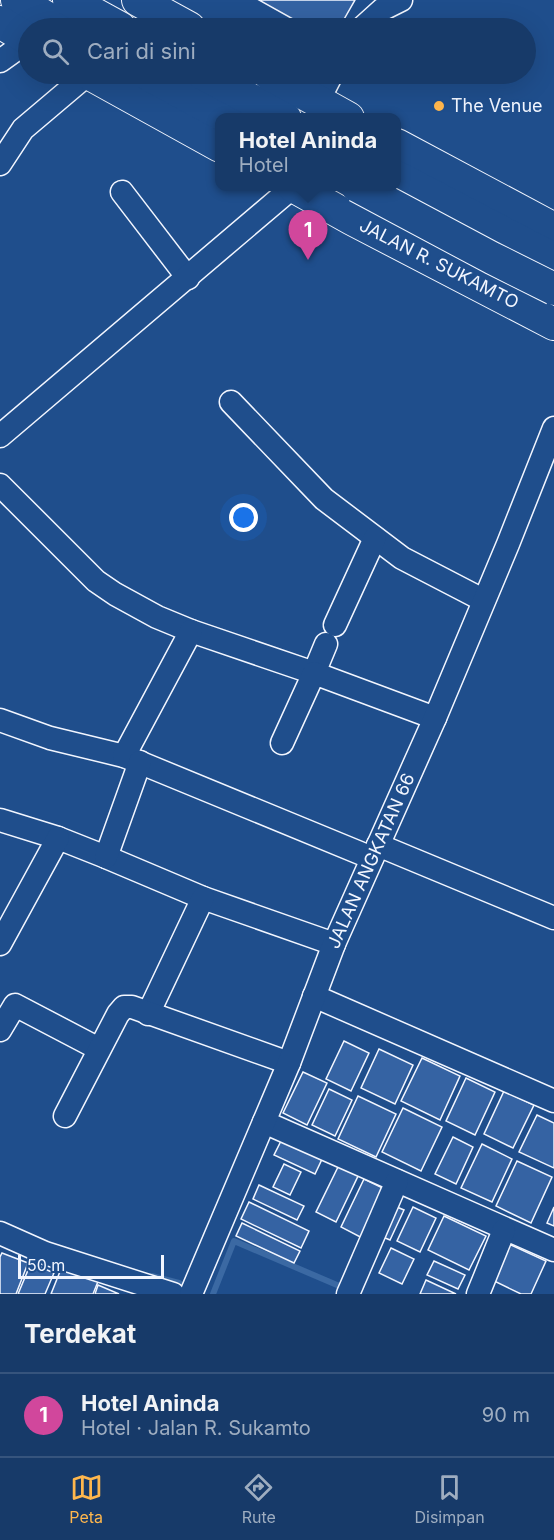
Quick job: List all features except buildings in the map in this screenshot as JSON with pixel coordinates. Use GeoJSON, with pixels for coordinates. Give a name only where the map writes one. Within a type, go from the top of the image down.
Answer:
{"type":"FeatureCollection","features":[{"type":"Feature","properties":{"kind":"highway"},"geometry":{"type":"LineString","coordinates":[[17,0],[47,18]]}},
{"type":"Feature","properties":{"kind":"highway"},"geometry":{"type":"LineString","coordinates":[[69,0],[102,18]]}},
{"type":"Feature","properties":{"kind":"highway"},"geometry":{"type":"LineString","coordinates":[[138,0],[171,18]]}},
{"type":"Feature","properties":{"kind":"highway"},"geometry":{"type":"LineString","coordinates":[[0,22],[18,34]]}},
{"type":"Feature","properties":{"kind":"highway"},"geometry":{"type":"LineString","coordinates":[[107,84],[215,144]]}},
{"type":"Feature","properties":{"kind":"highway"},"geometry":{"type":"LineString","coordinates":[[166,84],[220,113]]}},
{"type":"Feature","properties":{"kind":"highway"},"geometry":{"type":"LineString","coordinates":[[222,84],[274,112]]}},
{"type":"Feature","properties":{"kind":"highway"},"geometry":{"type":"LineString","coordinates":[[287,84],[338,112]]}},
{"type":"Feature","properties":{"kind":"highway"},"geometry":{"type":"LineString","coordinates":[[401,148],[541,222],[554,246]]}},
{"type":"Feature","properties":{"kind":"highway"},"geometry":{"type":"LineString","coordinates":[[401,180],[554,259]]}},
{"type":"Feature","properties":{"kind":"highway","name":"JALAN R. SUKAMTO"},"geometry":{"type":"LineString","coordinates":[[309,191],[553,325]]}},
{"type":"Feature","properties":{"kind":"highway"},"geometry":{"type":"LineString","coordinates":[[366,191],[492,258],[554,287],[548,292],[519,296],[486,288]]}},
{"type":"Feature","properties":{"kind":"street"},"geometry":{"type":"LineString","coordinates":[[373,18],[383,9],[401,0]]}},
{"type":"Feature","properties":{"kind":"street"},"geometry":{"type":"LineString","coordinates":[[0,61],[18,48]]}},
{"type":"Feature","properties":{"kind":"street"},"geometry":{"type":"LineString","coordinates":[[0,164],[28,124],[77,84]]}},
{"type":"Feature","properties":{"kind":"street"},"geometry":{"type":"LineString","coordinates":[[334,84],[338,112]]}},
{"type":"Feature","properties":{"kind":"street"},"geometry":{"type":"LineString","coordinates":[[0,436],[188,278],[297,191]]}},
{"type":"Feature","properties":{"kind":"street"},"geometry":{"type":"LineString","coordinates":[[122,192],[188,278]]}},
{"type":"Feature","properties":{"kind":"street"},"geometry":{"type":"LineString","coordinates":[[231,402],[324,499],[402,558],[483,600]]}},
{"type":"Feature","properties":{"kind":"street","name":"JALAN ANGKATAN 66"},"geometry":{"type":"LineString","coordinates":[[188,1291],[264,1122],[334,944],[435,718],[554,428]]}},
{"type":"Feature","properties":{"kind":"street"},"geometry":{"type":"LineString","coordinates":[[0,485],[96,581],[132,605],[191,631],[435,718]]}},
{"type":"Feature","properties":{"kind":"street"},"geometry":{"type":"LineString","coordinates":[[282,743],[375,538]]}},
{"type":"Feature","properties":{"kind":"street"},"geometry":{"type":"LineString","coordinates":[[106,857],[132,759],[191,631]]}},
{"type":"Feature","properties":{"kind":"street"},"geometry":{"type":"LineString","coordinates":[[0,720],[50,738],[132,759],[554,918]]}},
{"type":"Feature","properties":{"kind":"street"},"geometry":{"type":"LineString","coordinates":[[0,820],[57,838],[203,898],[334,944]]}},
{"type":"Feature","properties":{"kind":"street"},"geometry":{"type":"LineString","coordinates":[[0,944],[57,838]]}},
{"type":"Feature","properties":{"kind":"street"},"geometry":{"type":"LineString","coordinates":[[148,1014],[203,898]]}},
{"type":"Feature","properties":{"kind":"street"},"geometry":{"type":"LineString","coordinates":[[314,996],[554,1101]]}},
{"type":"Feature","properties":{"kind":"street"},"geometry":{"type":"LineString","coordinates":[[0,1030],[15,1005],[99,1049]]}},
{"type":"Feature","properties":{"kind":"street"},"geometry":{"type":"LineString","coordinates":[[65,1116],[99,1049],[124,1007],[132,1007],[289,1063]]}},
{"type":"Feature","properties":{"kind":"street"},"geometry":{"type":"LineString","coordinates":[[264,1122],[504,1230],[554,1250]]}},
{"type":"Feature","properties":{"kind":"street"},"geometry":{"type":"LineString","coordinates":[[351,1286],[397,1181]]}},
{"type":"Feature","properties":{"kind":"street"},"geometry":{"type":"LineString","coordinates":[[478,1294],[504,1230]]}},
{"type":"Feature","properties":{"kind":"street"},"geometry":{"type":"LineString","coordinates":[[0,1233],[45,1253],[188,1291]]}},
{"type":"Feature","properties":{"kind":"waterway"},"geometry":{"type":"LineString","coordinates":[[213,1294],[234,1241],[344,1288]]}},
{"type":"Feature","properties":{"kind":"waterway"},"geometry":{"type":"LineString","coordinates":[[152,1276],[179,1283]]}},
{"type":"Feature","properties":{"kind":"place","name":"The Venue"},"geometry":{"type":"Point","coordinates":[439,106]}},
{"type":"Feature","properties":{"kind":"place","name":"Hotel Aninda"},"geometry":{"type":"Point","coordinates":[308,260]}}]}
